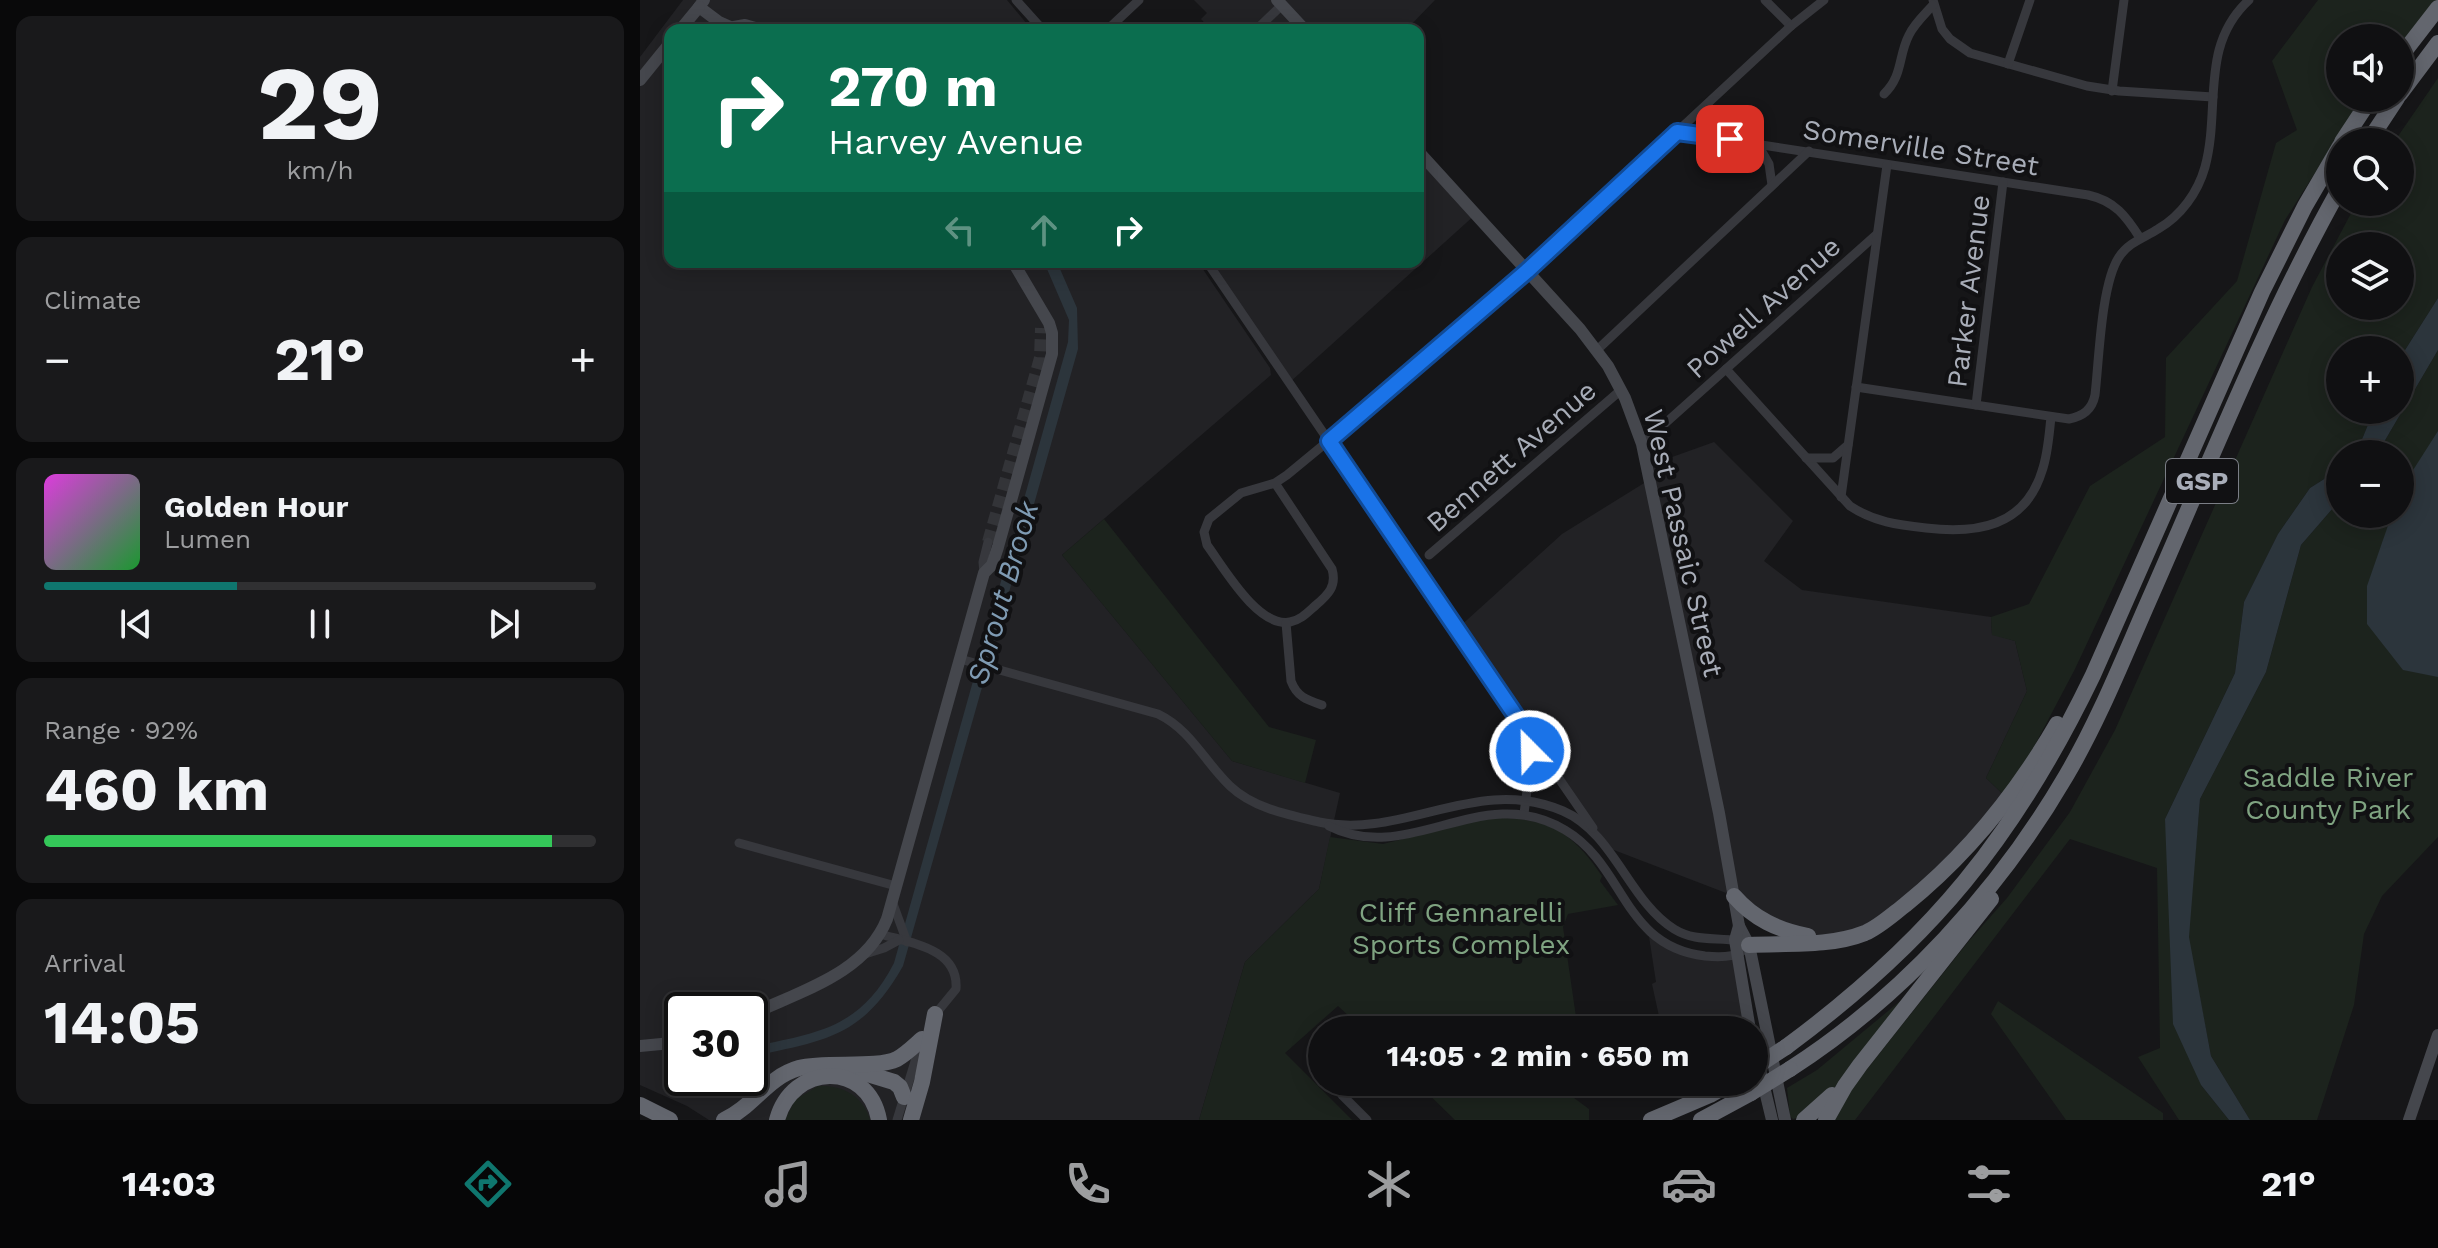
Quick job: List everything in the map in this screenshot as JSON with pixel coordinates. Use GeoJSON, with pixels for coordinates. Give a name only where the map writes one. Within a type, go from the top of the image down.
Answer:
{"type":"FeatureCollection","features":[{"type":"Feature","properties":{"kind":"highway"},"geometry":{"type":"LineString","coordinates":[[2414,39],[2438,8]]}},
{"type":"Feature","properties":{"kind":"highway"},"geometry":{"type":"LineString","coordinates":[[2414,76],[2438,43]]}},
{"type":"Feature","properties":{"kind":"highway","name":"GSP"},"geometry":{"type":"LineString","coordinates":[[1768,1059],[1835,1011],[1906,948],[1939,914],[1999,840],[2034,787],[2073,717],[2267,281],[2326,172]]}},
{"type":"Feature","properties":{"kind":"highway","name":"GSP"},"geometry":{"type":"LineString","coordinates":[[1701,1120],[1790,1069],[1873,1006],[1930,952],[2013,856],[2066,775],[2110,689],[2280,306],[2326,216]]}},
{"type":"Feature","properties":{"kind":"highway"},"geometry":{"type":"LineString","coordinates":[[1741,947],[1849,938],[1868,932],[1924,890],[1979,835],[2045,745],[2132,585]]}},
{"type":"Feature","properties":{"kind":"highway"},"geometry":{"type":"LineString","coordinates":[[1826,1120],[1860,1065],[2013,871],[2066,775]]}},
{"type":"Feature","properties":{"kind":"highway"},"geometry":{"type":"LineString","coordinates":[[1734,896],[1750,912],[1773,926],[1829,940]]}},
{"type":"Feature","properties":{"kind":"highway"},"geometry":{"type":"LineString","coordinates":[[911,1120],[935,1014]]}},
{"type":"Feature","properties":{"kind":"highway"},"geometry":{"type":"LineString","coordinates":[[724,1120],[740,1111],[774,1079],[789,1072],[816,1065],[895,1060],[922,1039]]}},
{"type":"Feature","properties":{"kind":"highway"},"geometry":{"type":"LineString","coordinates":[[835,1065],[894,1082],[904,1097]]}},
{"type":"Feature","properties":{"kind":"highway"},"geometry":{"type":"LineString","coordinates":[[1804,1120],[1818,1110],[1860,1065]]}},
{"type":"Feature","properties":{"kind":"highway"},"geometry":{"type":"LineString","coordinates":[[777,1120],[785,1101],[798,1086],[814,1078],[833,1076],[851,1081],[866,1091],[876,1106],[879,1120]]}},
{"type":"Feature","properties":{"kind":"highway"},"geometry":{"type":"LineString","coordinates":[[1651,1120],[1708,1096]]}},
{"type":"Feature","properties":{"kind":"highway"},"geometry":{"type":"LineString","coordinates":[[640,1105],[668,1118]]}},
{"type":"Feature","properties":{"kind":"main road"},"geometry":{"type":"LineString","coordinates":[[685,24],[702,3],[724,24]]}},
{"type":"Feature","properties":{"kind":"main road"},"geometry":{"type":"LineString","coordinates":[[1280,3],[1299,24]]}},
{"type":"Feature","properties":{"kind":"main road"},"geometry":{"type":"LineString","coordinates":[[640,80],[664,50]]}},
{"type":"Feature","properties":{"kind":"main road","name":"West Passaic Street"},"geometry":{"type":"LineString","coordinates":[[1424,158],[1597,350],[1621,390],[1642,444],[1731,874],[1741,947]]}},
{"type":"Feature","properties":{"kind":"main road"},"geometry":{"type":"LineString","coordinates":[[768,1006],[844,969],[865,954],[880,934],[892,901],[984,573],[992,565],[998,547],[1052,354],[1052,333],[1016,268]]}},
{"type":"Feature","properties":{"kind":"main road"},"geometry":{"type":"LineString","coordinates":[[1035,301],[1041,328]]}},
{"type":"Feature","properties":{"kind":"main road"},"geometry":{"type":"LineString","coordinates":[[1741,947],[1748,1016]]}},
{"type":"Feature","properties":{"kind":"main road"},"geometry":{"type":"LineString","coordinates":[[1741,947],[1785,1120]]}},
{"type":"Feature","properties":{"kind":"main road"},"geometry":{"type":"LineString","coordinates":[[2409,1120],[2438,1036]]}},
{"type":"Feature","properties":{"kind":"main road"},"geometry":{"type":"LineString","coordinates":[[640,1046],[664,1044]]}},
{"type":"Feature","properties":{"kind":"main road"},"geometry":{"type":"LineString","coordinates":[[1766,1096],[1772,1120]]}},
{"type":"Feature","properties":{"kind":"street"},"geometry":{"type":"LineString","coordinates":[[1016,0],[1038,24]]}},
{"type":"Feature","properties":{"kind":"street"},"geometry":{"type":"LineString","coordinates":[[1113,24],[1139,0]]}},
{"type":"Feature","properties":{"kind":"street"},"geometry":{"type":"LineString","coordinates":[[1765,0],[1791,26]]}},
{"type":"Feature","properties":{"kind":"street"},"geometry":{"type":"LineString","coordinates":[[1275,483],[1334,575],[1328,595],[1301,618],[1286,623],[1273,620],[1255,609],[1207,545],[1204,532],[1209,519],[1241,493],[1275,483],[1329,441],[1527,271],[1791,26],[1824,0]]}},
{"type":"Feature","properties":{"kind":"street"},"geometry":{"type":"LineString","coordinates":[[2008,64],[2030,0]]}},
{"type":"Feature","properties":{"kind":"street"},"geometry":{"type":"LineString","coordinates":[[2112,91],[2124,0]]}},
{"type":"Feature","properties":{"kind":"street"},"geometry":{"type":"LineString","coordinates":[[1856,387],[2051,417],[2078,417],[2090,408],[2094,401],[2109,280],[2118,258],[2140,238],[2170,221],[2199,183],[2208,153],[2221,37],[2234,15],[2249,0]]}},
{"type":"Feature","properties":{"kind":"street"},"geometry":{"type":"LineString","coordinates":[[1933,2],[1942,29],[1959,47],[1970,53],[2069,82],[2112,91],[2213,97]]}},
{"type":"Feature","properties":{"kind":"street"},"geometry":{"type":"LineString","coordinates":[[1884,94],[1901,70],[1908,36],[1933,2]]}},
{"type":"Feature","properties":{"kind":"street"},"geometry":{"type":"LineString","coordinates":[[1261,24],[1280,3]]}},
{"type":"Feature","properties":{"kind":"street","name":"Somerville Street"},"geometry":{"type":"LineString","coordinates":[[1677,132],[2098,197],[2119,208],[2140,238]]}},
{"type":"Feature","properties":{"kind":"street"},"geometry":{"type":"LineString","coordinates":[[1757,143],[1769,164],[1772,185]]}},
{"type":"Feature","properties":{"kind":"street","name":"Bennett Avenue"},"geometry":{"type":"LineString","coordinates":[[1597,350],[1809,151]]}},
{"type":"Feature","properties":{"kind":"street"},"geometry":{"type":"LineString","coordinates":[[1841,497],[1887,165]]}},
{"type":"Feature","properties":{"kind":"street","name":"Parker Avenue"},"geometry":{"type":"LineString","coordinates":[[1976,405],[2003,182]]}},
{"type":"Feature","properties":{"kind":"street","name":"Powell Avenue"},"geometry":{"type":"LineString","coordinates":[[1642,444],[1877,234]]}},
{"type":"Feature","properties":{"kind":"street"},"geometry":{"type":"LineString","coordinates":[[1211,268],[1606,847],[1652,908],[1675,929],[1705,940],[1741,947]]}},
{"type":"Feature","properties":{"kind":"street"},"geometry":{"type":"LineString","coordinates":[[1726,369],[1841,497],[1862,514],[1889,523],[1956,531],[1985,528],[2010,515],[2022,505],[2037,484],[2051,417]]}},
{"type":"Feature","properties":{"kind":"street","name":"Bennett Avenue"},"geometry":{"type":"LineString","coordinates":[[1429,555],[1621,390]]}},
{"type":"Feature","properties":{"kind":"street"},"geometry":{"type":"LineString","coordinates":[[1806,458],[1833,458],[1848,445]]}},
{"type":"Feature","properties":{"kind":"street"},"geometry":{"type":"LineString","coordinates":[[984,573],[988,542]]}},
{"type":"Feature","properties":{"kind":"street"},"geometry":{"type":"LineString","coordinates":[[1286,623],[1294,690],[1300,697],[1322,705]]}},
{"type":"Feature","properties":{"kind":"street"},"geometry":{"type":"LineString","coordinates":[[960,659],[1170,720],[1181,728],[1229,785],[1241,795],[1272,810],[1321,822],[1361,825],[1501,798],[1525,799],[1567,813],[1585,825],[1606,847]]}},
{"type":"Feature","properties":{"kind":"street"},"geometry":{"type":"LineString","coordinates":[[1518,719],[1526,732],[1530,751],[1524,814]]}},
{"type":"Feature","properties":{"kind":"street"},"geometry":{"type":"LineString","coordinates":[[1426,813],[1429,828]]}},
{"type":"Feature","properties":{"kind":"street"},"geometry":{"type":"LineString","coordinates":[[1321,822],[1344,834],[1381,839],[1490,815],[1524,814],[1544,819],[1584,843],[1629,907],[1660,941],[1690,954],[1741,947]]}},
{"type":"Feature","properties":{"kind":"street"},"geometry":{"type":"LineString","coordinates":[[739,843],[896,886]]}},
{"type":"Feature","properties":{"kind":"street"},"geometry":{"type":"LineString","coordinates":[[892,901],[903,941]]}},
{"type":"Feature","properties":{"kind":"street"},"geometry":{"type":"LineString","coordinates":[[880,934],[943,955],[952,967],[956,981],[954,992],[935,1014],[922,1039],[897,1120]]}},
{"type":"Feature","properties":{"kind":"street"},"geometry":{"type":"LineString","coordinates":[[865,954],[903,941]]}},
{"type":"Feature","properties":{"kind":"street"},"geometry":{"type":"LineString","coordinates":[[1343,1096],[1367,1120]]}},
{"type":"Feature","properties":{"kind":"shaded area"},"geometry":{"type":"Polygon","coordinates":[[[683,0],[1007,0],[1027,24],[665,24],[683,0]]]}},
{"type":"Feature","properties":{"kind":"shaded area"},"geometry":{"type":"Polygon","coordinates":[[[1194,0],[1435,0],[1412,24],[1206,24],[1201,19],[1207,13],[1194,0]]]}},
{"type":"Feature","properties":{"kind":"shaded area"},"geometry":{"type":"Polygon","coordinates":[[[664,25],[664,268],[1202,268],[1270,368],[1271,375],[1062,555],[1232,761],[1340,793],[1319,889],[1245,962],[1199,1120],[709,1120],[665,1096],[768,1096],[768,992],[664,992],[664,1096],[640,1085],[640,57],[664,25]]]}},
{"type":"Feature","properties":{"kind":"shaded area"},"geometry":{"type":"Polygon","coordinates":[[[1424,158],[1476,214],[1424,261],[1424,158]]]}},
{"type":"Feature","properties":{"kind":"shaded area"},"geometry":{"type":"Polygon","coordinates":[[[1211,268],[1416,268],[1289,383],[1211,268]]]}},
{"type":"Feature","properties":{"kind":"shaded area"},"geometry":{"type":"Polygon","coordinates":[[[1714,442],[1793,521],[1764,561],[1802,590],[1991,617],[1992,634],[2015,641],[2027,691],[1986,778],[2005,796],[1890,917],[1829,940],[1773,926],[1734,896],[1606,847],[1457,629],[1562,534],[1649,480],[1647,466],[1714,442]]]}},
{"type":"Feature","properties":{"kind":"shaded area"},"geometry":{"type":"Polygon","coordinates":[[[1648,930],[1675,949],[1737,955],[1748,1016],[1659,1016],[1652,984],[1656,982],[1648,930]]]}},
{"type":"Feature","properties":{"kind":"green space"},"geometry":{"type":"Polygon","coordinates":[[[2318,0],[2438,0],[2438,8],[2414,40],[2414,24],[2326,24],[2326,112],[2358,112],[2346,128],[2326,128],[2326,156],[2285,220],[2075,669],[2005,796],[1986,778],[2027,691],[2015,641],[1992,635],[1991,617],[2029,604],[2090,486],[2165,437],[2166,358],[2237,281],[2276,143],[2297,130],[2272,61],[2318,0]]]}},
{"type":"Feature","properties":{"kind":"green space","name":"Saddle River County Park"},"geometry":{"type":"Polygon","coordinates":[[[2438,78],[2438,298],[2414,336],[2326,336],[2326,424],[2368,424],[2362,440],[2326,440],[2326,478],[2310,488],[2278,534],[2244,602],[2235,673],[2165,819],[2201,1085],[2229,1120],[2179,1120],[2138,1057],[2160,1048],[2157,868],[2070,839],[1855,1120],[1835,1120],[1837,1107],[1968,942],[2007,898],[2070,812],[2115,730],[2326,261],[2326,320],[2414,320],[2414,232],[2341,232],[2350,216],[2414,216],[2414,128],[2404,128],[2438,78]]]}},
{"type":"Feature","properties":{"kind":"green space","name":"Saddle River County Park"},"geometry":{"type":"Polygon","coordinates":[[[2438,350],[2438,837],[2382,896],[2364,934],[2354,1005],[2317,1120],[2250,1120],[2211,1056],[2188,937],[2200,799],[2266,672],[2301,545],[2326,516],[2326,528],[2414,528],[2414,440],[2385,440],[2395,424],[2414,424],[2414,391],[2438,350]]]}},
{"type":"Feature","properties":{"kind":"green space"},"geometry":{"type":"Polygon","coordinates":[[[1104,519],[1269,727],[1316,740],[1305,783],[1232,761],[1062,555],[1104,519]]]}},
{"type":"Feature","properties":{"kind":"green space","name":"Cliff Gennarelli Sports Complex"},"geometry":{"type":"Polygon","coordinates":[[[1488,818],[1541,823],[1567,836],[1602,876],[1600,881],[1618,905],[1568,914],[1563,927],[1576,1016],[1349,1016],[1338,1006],[1327,1016],[1308,1016],[1308,1033],[1285,1053],[1308,1076],[1308,1096],[1328,1096],[1352,1120],[1199,1120],[1245,962],[1319,889],[1330,837],[1383,844],[1488,818]]]}},
{"type":"Feature","properties":{"kind":"green space"},"geometry":{"type":"Polygon","coordinates":[[[1917,987],[1848,1076],[1800,1117],[1793,1119],[1787,1088],[1817,1070],[1917,987]]]}},
{"type":"Feature","properties":{"kind":"green space"},"geometry":{"type":"Polygon","coordinates":[[[1998,1001],[2163,1113],[2163,1120],[2066,1120],[1991,1014],[1998,1001]]]}},
{"type":"Feature","properties":{"kind":"green space"},"geometry":{"type":"Polygon","coordinates":[[[818,1086],[835,1087],[850,1093],[862,1104],[870,1120],[785,1120],[795,1100],[818,1086]]]}},
{"type":"Feature","properties":{"kind":"green space"},"geometry":{"type":"Polygon","coordinates":[[[1430,1096],[1571,1096],[1589,1109],[1589,1120],[1455,1120],[1430,1096]]]}},
{"type":"Feature","properties":{"kind":"water","name":"Sprout Brook"},"geometry":{"type":"Polygon","coordinates":[[[1047,268],[1060,268],[1077,308],[1078,349],[903,966],[888,990],[857,1022],[821,1040],[768,1053],[768,1043],[816,1032],[851,1015],[867,1002],[894,963],[1068,342],[1069,320],[1047,268]]]}},
{"type":"Feature","properties":{"kind":"water"},"geometry":{"type":"Polygon","coordinates":[[[2438,298],[2438,350],[2414,391],[2414,336],[2438,298]]]}},
{"type":"Feature","properties":{"kind":"water"},"geometry":{"type":"Polygon","coordinates":[[[2368,424],[2395,424],[2385,440],[2362,440],[2368,424]]]}},
{"type":"Feature","properties":{"kind":"water"},"geometry":{"type":"Polygon","coordinates":[[[2438,431],[2438,677],[2403,670],[2367,624],[2367,586],[2387,528],[2414,528],[2414,469],[2438,431]]]}},
{"type":"Feature","properties":{"kind":"water"},"geometry":{"type":"Polygon","coordinates":[[[2326,478],[2326,516],[2301,545],[2266,672],[2200,799],[2189,937],[2211,1056],[2250,1120],[2229,1120],[2201,1085],[2173,1024],[2165,819],[2235,673],[2244,602],[2278,534],[2310,488],[2326,478]]]}},
{"type":"Feature","properties":{"kind":"tunnel"},"geometry":{"type":"LineString","coordinates":[[988,542],[1040,358],[1041,328]]}},
{"type":"Feature","properties":{"kind":"route"},"geometry":{"type":"LineString","coordinates":[[1530,751],[1526,732],[1518,719],[1329,441],[1527,271],[1677,132],[1730,139]]}}]}
